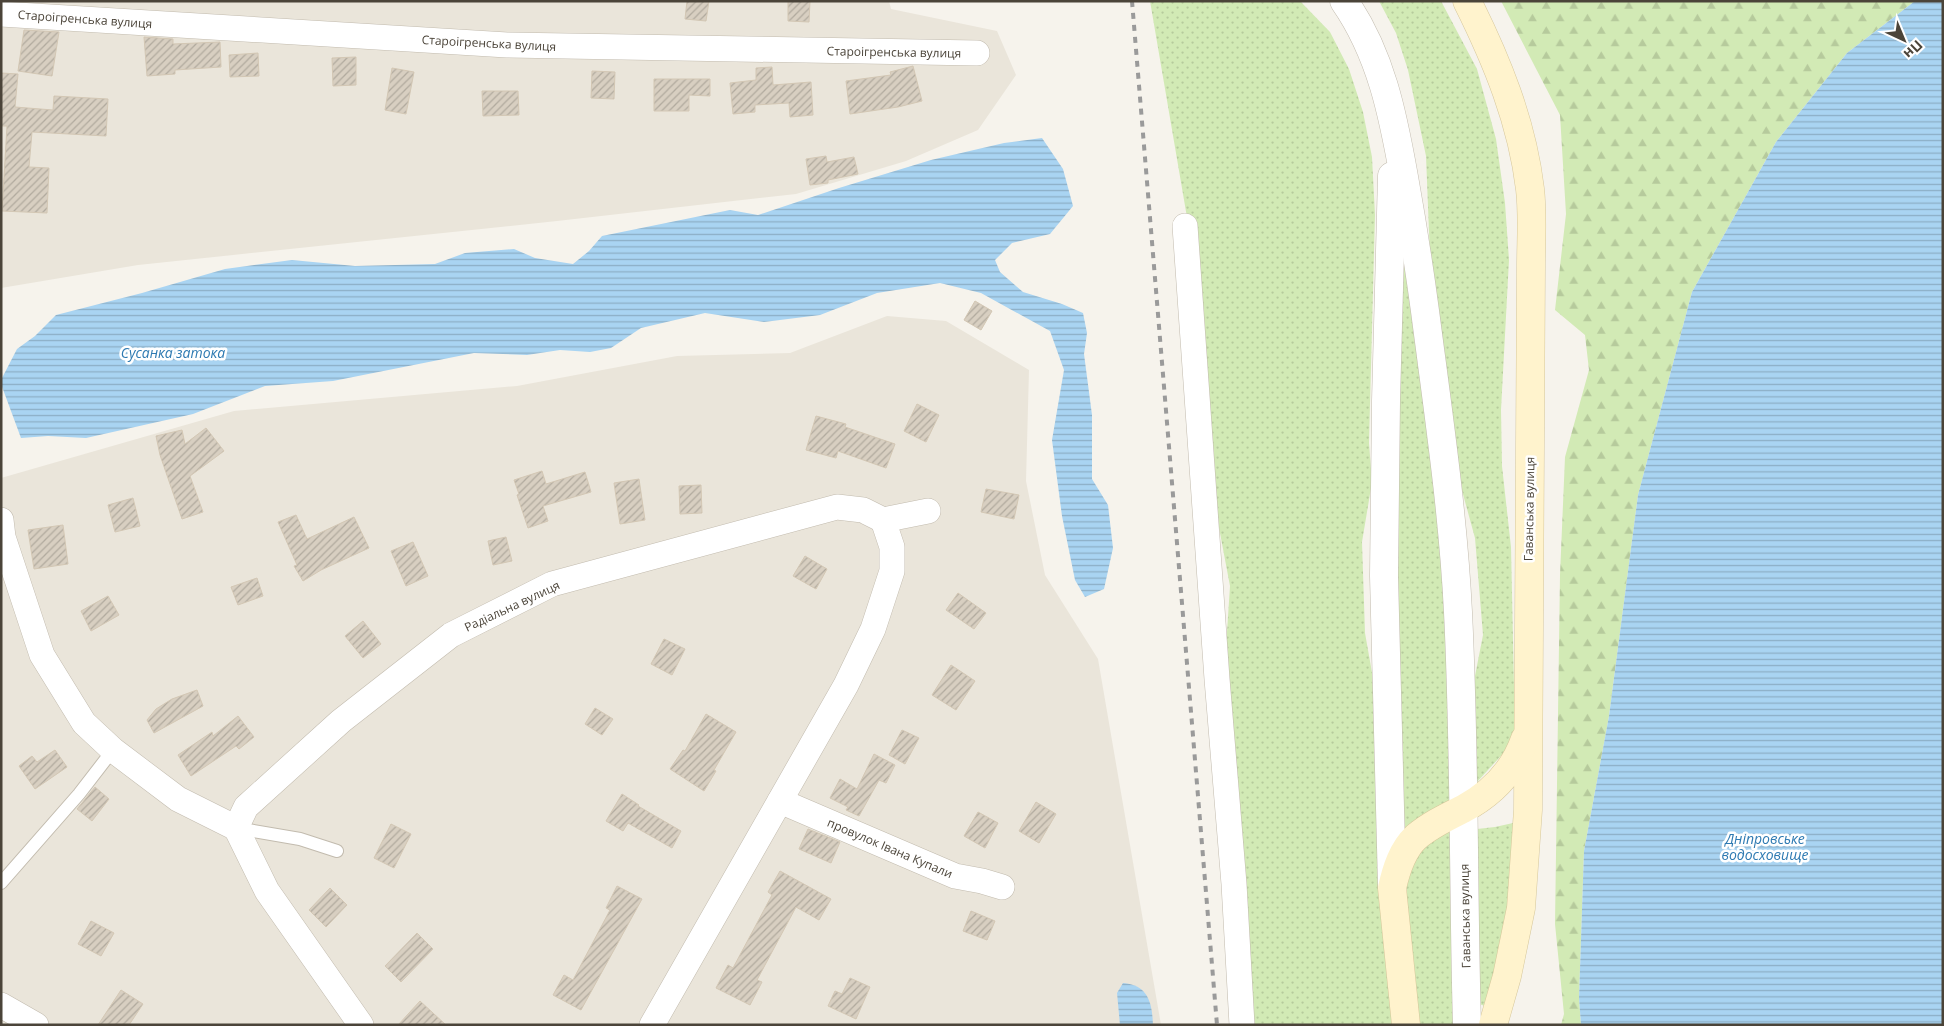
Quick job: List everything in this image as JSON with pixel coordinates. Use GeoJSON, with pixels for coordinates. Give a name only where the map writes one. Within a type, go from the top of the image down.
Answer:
{"type":"FeatureCollection","features":[{"type":"Feature","properties":{"kind":"main road","name":"Гаванська вулиця"},"geometry":{"type":"LineString","coordinates":[[1467,1],[1506,87],[1521,138],[1530,191],[1532,266],[1527,731],[1528,810],[1521,908],[1507,976],[1493,1025]]}},
{"type":"Feature","properties":{"kind":"main road"},"geometry":{"type":"LineString","coordinates":[[1392,888],[1397,868],[1406,848],[1416,837],[1480,799],[1504,778],[1521,750],[1527,731]]}},
{"type":"Feature","properties":{"kind":"main road","name":"Гаванська вулиця"},"geometry":{"type":"LineString","coordinates":[[1392,888],[1406,1025]]}},
{"type":"Feature","properties":{"kind":"street","name":"Гаванська вулиця"},"geometry":{"type":"LineString","coordinates":[[1344,1],[1359,24],[1371,48],[1383,80],[1394,122],[1418,252],[1454,549],[1458,611],[1464,808],[1467,1025]]}},
{"type":"Feature","properties":{"kind":"street","name":"Староігренська вулиця"},"geometry":{"type":"LineString","coordinates":[[1,14],[507,45],[977,53]]}},
{"type":"Feature","properties":{"kind":"street","name":"Гаванська вулиця"},"geometry":{"type":"LineString","coordinates":[[1392,888],[1384,576],[1389,266],[1394,122]]}},
{"type":"Feature","properties":{"kind":"street"},"geometry":{"type":"LineString","coordinates":[[1185,226],[1242,1025]]}},
{"type":"Feature","properties":{"kind":"street","name":"Радіальна вулиця"},"geometry":{"type":"LineString","coordinates":[[236,828],[246,807],[333,727],[451,635],[552,584],[837,507],[863,510],[883,520]]}},
{"type":"Feature","properties":{"kind":"street"},"geometry":{"type":"LineString","coordinates":[[652,1025],[846,685],[873,629],[892,571],[892,547],[883,520],[928,511]]}},
{"type":"Feature","properties":{"kind":"street"},"geometry":{"type":"LineString","coordinates":[[2,531],[42,655],[84,723],[112,750],[178,799],[236,828],[267,892],[361,1025]]}},
{"type":"Feature","properties":{"kind":"street","name":"провулок Івана Купали"},"geometry":{"type":"LineString","coordinates":[[780,802],[955,876],[1002,887]]}},
{"type":"Feature","properties":{"kind":"street"},"geometry":{"type":"LineString","coordinates":[[1,1005],[36,1025]]}},
{"type":"Feature","properties":{"kind":"lane"},"geometry":{"type":"LineString","coordinates":[[1,883],[79,794],[112,750]]}},
{"type":"Feature","properties":{"kind":"lane"},"geometry":{"type":"LineString","coordinates":[[236,828],[300,839],[338,852]]}},
{"type":"Feature","properties":{"kind":"shaded area"},"geometry":{"type":"Polygon","coordinates":[[[1,1],[889,1],[891,9],[997,31],[1016,75],[978,130],[906,161],[796,194],[138,265],[1,288],[1,1]]]}},
{"type":"Feature","properties":{"kind":"shaded area"},"geometry":{"type":"Polygon","coordinates":[[[887,316],[946,321],[1029,370],[1026,481],[1045,575],[1098,659],[1161,1025],[1,1025],[1,478],[234,411],[517,386],[677,356],[790,353],[887,316]]]}},
{"type":"Feature","properties":{"kind":"green space"},"geometry":{"type":"Polygon","coordinates":[[[1150,1],[1300,1],[1330,32],[1349,69],[1363,112],[1372,157],[1375,215],[1369,443],[1372,482],[1362,542],[1365,633],[1376,695],[1395,1025],[1250,1025],[1224,678],[1230,586],[1213,496],[1190,235],[1150,1]]]}},
{"type":"Feature","properties":{"kind":"green space"},"geometry":{"type":"Polygon","coordinates":[[[1379,1],[1441,1],[1477,69],[1496,139],[1505,203],[1509,260],[1501,410],[1502,466],[1511,547],[1515,733],[1510,746],[1477,782],[1474,681],[1483,635],[1475,538],[1461,487],[1430,257],[1426,156],[1408,70],[1396,33],[1379,1]]]}},
{"type":"Feature","properties":{"kind":"green space"},"geometry":{"type":"Polygon","coordinates":[[[1501,1],[1915,1],[1847,53],[1776,142],[1692,292],[1638,495],[1609,716],[1584,851],[1579,998],[1581,1025],[1561,1025],[1564,1014],[1555,924],[1560,575],[1565,457],[1589,370],[1585,335],[1555,310],[1566,214],[1560,115],[1501,1]]]}},
{"type":"Feature","properties":{"kind":"green space"},"geometry":{"type":"Polygon","coordinates":[[[1402,261],[1405,261],[1442,544],[1452,799],[1403,832],[1397,527],[1402,261]]]}},
{"type":"Feature","properties":{"kind":"green space"},"geometry":{"type":"Polygon","coordinates":[[[1513,823],[1514,851],[1505,937],[1485,1006],[1479,1004],[1477,829],[1513,823]]]}},
{"type":"Feature","properties":{"kind":"green space"},"geometry":{"type":"Polygon","coordinates":[[[1452,829],[1456,1025],[1418,1025],[1407,914],[1407,876],[1414,858],[1424,847],[1452,829]]]}},
{"type":"Feature","properties":{"kind":"water","name":"Дніпровське водосховище"},"geometry":{"type":"Polygon","coordinates":[[[1915,1],[1943,1],[1943,1025],[1581,1025],[1579,998],[1584,851],[1609,716],[1638,495],[1692,292],[1776,142],[1847,53],[1915,1]]]}},
{"type":"Feature","properties":{"kind":"water","name":"Сусанка затока"},"geometry":{"type":"Polygon","coordinates":[[[1042,138],[1063,169],[1073,206],[1050,234],[1012,243],[995,260],[1000,272],[1023,292],[1062,304],[1083,313],[1087,333],[1084,354],[1092,415],[1092,479],[1108,505],[1113,548],[1104,589],[1085,597],[1075,580],[1062,516],[1052,440],[1064,370],[1050,331],[981,293],[940,283],[877,293],[820,315],[764,322],[705,313],[641,328],[611,348],[590,352],[560,350],[527,355],[474,353],[333,381],[265,386],[193,414],[86,438],[48,436],[21,438],[1,384],[1,380],[17,349],[35,336],[56,315],[225,269],[292,260],[355,266],[435,264],[465,253],[514,249],[535,258],[573,264],[589,251],[602,236],[730,210],[758,215],[931,160],[1004,143],[1042,138]]]}},
{"type":"Feature","properties":{"kind":"water"},"geometry":{"type":"Polygon","coordinates":[[[1123,983],[1138,987],[1147,996],[1150,1002],[1153,1025],[1120,1025],[1117,993],[1123,983]]]}},
{"type":"Feature","properties":{"kind":"building"},"geometry":{"type":"Polygon","coordinates":[[[687,1],[709,1],[706,21],[685,19],[687,1]]]}},
{"type":"Feature","properties":{"kind":"building"},"geometry":{"type":"Polygon","coordinates":[[[788,1],[810,1],[809,22],[788,21],[788,1]]]}},
{"type":"Feature","properties":{"kind":"building"},"geometry":{"type":"Polygon","coordinates":[[[24,30],[59,32],[52,76],[18,71],[24,30]]]}},
{"type":"Feature","properties":{"kind":"building"},"geometry":{"type":"Polygon","coordinates":[[[144,37],[173,39],[173,44],[220,42],[221,67],[175,70],[175,74],[147,76],[144,37]]]}},
{"type":"Feature","properties":{"kind":"building"},"geometry":{"type":"Polygon","coordinates":[[[258,53],[259,76],[230,77],[229,55],[258,53]]]}},
{"type":"Feature","properties":{"kind":"building"},"geometry":{"type":"Polygon","coordinates":[[[356,57],[356,85],[333,86],[332,58],[356,57]]]}},
{"type":"Feature","properties":{"kind":"building"},"geometry":{"type":"Polygon","coordinates":[[[913,66],[922,101],[898,107],[850,114],[846,81],[891,75],[890,72],[913,66]]]}},
{"type":"Feature","properties":{"kind":"building"},"geometry":{"type":"Polygon","coordinates":[[[772,67],[773,85],[811,82],[813,115],[790,117],[789,103],[755,105],[755,112],[733,114],[730,83],[756,80],[756,68],[772,67]]]}},
{"type":"Feature","properties":{"kind":"building"},"geometry":{"type":"Polygon","coordinates":[[[392,68],[414,72],[406,114],[385,110],[392,68]]]}},
{"type":"Feature","properties":{"kind":"building"},"geometry":{"type":"Polygon","coordinates":[[[592,71],[615,72],[614,99],[591,98],[592,71]]]}},
{"type":"Feature","properties":{"kind":"building"},"geometry":{"type":"Polygon","coordinates":[[[1,73],[18,74],[15,107],[53,110],[54,96],[108,99],[106,136],[32,132],[29,167],[49,168],[47,213],[2,211],[7,126],[1,126],[1,73]]]}},
{"type":"Feature","properties":{"kind":"building"},"geometry":{"type":"Polygon","coordinates":[[[654,79],[710,79],[710,96],[689,95],[689,111],[654,111],[654,79]]]}},
{"type":"Feature","properties":{"kind":"building"},"geometry":{"type":"Polygon","coordinates":[[[482,91],[518,91],[519,115],[483,116],[482,91]]]}},
{"type":"Feature","properties":{"kind":"building"},"geometry":{"type":"Polygon","coordinates":[[[826,156],[827,162],[854,157],[858,174],[828,180],[828,183],[810,185],[806,159],[826,156]]]}},
{"type":"Feature","properties":{"kind":"building"},"geometry":{"type":"Polygon","coordinates":[[[975,301],[992,311],[981,330],[964,320],[975,301]]]}},
{"type":"Feature","properties":{"kind":"building"},"geometry":{"type":"Polygon","coordinates":[[[917,404],[939,415],[926,442],[904,431],[917,404]]]}},
{"type":"Feature","properties":{"kind":"building"},"geometry":{"type":"Polygon","coordinates":[[[816,416],[846,424],[845,427],[895,444],[886,468],[838,451],[836,458],[806,450],[816,416]]]}},
{"type":"Feature","properties":{"kind":"building"},"geometry":{"type":"Polygon","coordinates":[[[206,428],[224,451],[190,476],[203,512],[182,519],[160,455],[156,436],[182,430],[185,444],[206,428]]]}},
{"type":"Feature","properties":{"kind":"building"},"geometry":{"type":"Polygon","coordinates":[[[542,471],[546,484],[585,472],[591,492],[543,506],[548,521],[528,528],[514,480],[542,471]]]}},
{"type":"Feature","properties":{"kind":"building"},"geometry":{"type":"Polygon","coordinates":[[[639,479],[645,520],[620,524],[614,483],[639,479]]]}},
{"type":"Feature","properties":{"kind":"building"},"geometry":{"type":"Polygon","coordinates":[[[701,485],[702,513],[680,514],[679,486],[701,485]]]}},
{"type":"Feature","properties":{"kind":"building"},"geometry":{"type":"Polygon","coordinates":[[[986,489],[1019,495],[1014,519],[981,512],[986,489]]]}},
{"type":"Feature","properties":{"kind":"building"},"geometry":{"type":"Polygon","coordinates":[[[133,498],[140,526],[115,532],[108,505],[133,498]]]}},
{"type":"Feature","properties":{"kind":"building"},"geometry":{"type":"Polygon","coordinates":[[[296,515],[307,539],[354,517],[369,548],[321,570],[303,581],[294,566],[297,565],[278,522],[296,515]]]}},
{"type":"Feature","properties":{"kind":"building"},"geometry":{"type":"Polygon","coordinates":[[[63,525],[68,564],[34,569],[28,530],[63,525]]]}},
{"type":"Feature","properties":{"kind":"building"},"geometry":{"type":"Polygon","coordinates":[[[506,537],[512,561],[493,565],[488,541],[506,537]]]}},
{"type":"Feature","properties":{"kind":"building"},"geometry":{"type":"Polygon","coordinates":[[[413,542],[428,576],[406,586],[391,551],[413,542]]]}},
{"type":"Feature","properties":{"kind":"building"},"geometry":{"type":"Polygon","coordinates":[[[805,556],[827,569],[816,589],[793,576],[805,556]]]}},
{"type":"Feature","properties":{"kind":"building"},"geometry":{"type":"Polygon","coordinates":[[[257,578],[263,596],[238,605],[231,587],[257,578]]]}},
{"type":"Feature","properties":{"kind":"building"},"geometry":{"type":"Polygon","coordinates":[[[958,593],[986,613],[974,629],[946,610],[958,593]]]}},
{"type":"Feature","properties":{"kind":"building"},"geometry":{"type":"Polygon","coordinates":[[[108,596],[119,615],[91,631],[81,611],[108,596]]]}},
{"type":"Feature","properties":{"kind":"building"},"geometry":{"type":"Polygon","coordinates":[[[363,621],[381,644],[363,658],[345,636],[363,621]]]}},
{"type":"Feature","properties":{"kind":"building"},"geometry":{"type":"Polygon","coordinates":[[[664,639],[685,649],[672,675],[651,664],[664,639]]]}},
{"type":"Feature","properties":{"kind":"building"},"geometry":{"type":"Polygon","coordinates":[[[951,665],[975,681],[956,710],[932,695],[951,665]]]}},
{"type":"Feature","properties":{"kind":"building"},"geometry":{"type":"Polygon","coordinates":[[[197,690],[203,706],[154,733],[147,720],[156,709],[172,699],[197,690]]]}},
{"type":"Feature","properties":{"kind":"building"},"geometry":{"type":"Polygon","coordinates":[[[595,708],[613,719],[602,735],[585,724],[595,708]]]}},
{"type":"Feature","properties":{"kind":"building"},"geometry":{"type":"Polygon","coordinates":[[[706,714],[736,732],[704,791],[670,769],[683,750],[685,751],[706,714]]]}},
{"type":"Feature","properties":{"kind":"building"},"geometry":{"type":"Polygon","coordinates":[[[238,716],[254,737],[239,749],[236,746],[191,776],[178,755],[212,732],[213,736],[238,716]]]}},
{"type":"Feature","properties":{"kind":"building"},"geometry":{"type":"Polygon","coordinates":[[[902,730],[919,738],[905,764],[889,755],[902,730]]]}},
{"type":"Feature","properties":{"kind":"building"},"geometry":{"type":"Polygon","coordinates":[[[55,750],[67,767],[35,789],[19,766],[32,756],[37,762],[55,750]]]}},
{"type":"Feature","properties":{"kind":"building"},"geometry":{"type":"Polygon","coordinates":[[[874,754],[895,765],[886,783],[879,780],[859,816],[846,810],[848,807],[830,798],[840,779],[857,789],[874,754]]]}},
{"type":"Feature","properties":{"kind":"building"},"geometry":{"type":"Polygon","coordinates":[[[95,787],[109,799],[92,821],[77,809],[95,787]]]}},
{"type":"Feature","properties":{"kind":"building"},"geometry":{"type":"Polygon","coordinates":[[[622,794],[638,806],[681,831],[672,848],[628,823],[623,831],[606,821],[622,794]]]}},
{"type":"Feature","properties":{"kind":"building"},"geometry":{"type":"Polygon","coordinates":[[[1036,802],[1056,814],[1039,843],[1019,831],[1036,802]]]}},
{"type":"Feature","properties":{"kind":"building"},"geometry":{"type":"Polygon","coordinates":[[[978,812],[998,823],[985,848],[964,836],[978,812]]]}},
{"type":"Feature","properties":{"kind":"building"},"geometry":{"type":"Polygon","coordinates":[[[391,824],[411,834],[394,868],[374,858],[391,824]]]}},
{"type":"Feature","properties":{"kind":"building"},"geometry":{"type":"Polygon","coordinates":[[[808,829],[840,842],[831,863],[799,849],[808,829]]]}},
{"type":"Feature","properties":{"kind":"building"},"geometry":{"type":"Polygon","coordinates":[[[780,871],[831,899],[819,920],[796,907],[757,980],[762,982],[750,1005],[716,988],[728,965],[733,968],[772,895],[768,892],[780,871]]]}},
{"type":"Feature","properties":{"kind":"building"},"geometry":{"type":"Polygon","coordinates":[[[617,886],[642,899],[581,1010],[553,995],[564,975],[573,980],[610,910],[606,908],[617,886]]]}},
{"type":"Feature","properties":{"kind":"building"},"geometry":{"type":"Polygon","coordinates":[[[330,888],[347,905],[326,927],[309,910],[330,888]]]}},
{"type":"Feature","properties":{"kind":"building"},"geometry":{"type":"Polygon","coordinates":[[[971,911],[995,921],[987,940],[963,931],[971,911]]]}},
{"type":"Feature","properties":{"kind":"building"},"geometry":{"type":"Polygon","coordinates":[[[91,921],[114,933],[101,956],[78,944],[91,921]]]}},
{"type":"Feature","properties":{"kind":"building"},"geometry":{"type":"Polygon","coordinates":[[[417,933],[433,949],[401,982],[385,966],[417,933]]]}},
{"type":"Feature","properties":{"kind":"building"},"geometry":{"type":"Polygon","coordinates":[[[850,978],[870,987],[856,1019],[828,1006],[835,991],[842,994],[850,978]]]}},
{"type":"Feature","properties":{"kind":"building"},"geometry":{"type":"Polygon","coordinates":[[[121,990],[143,1004],[129,1025],[98,1025],[121,990]]]}},
{"type":"Feature","properties":{"kind":"building"},"geometry":{"type":"Polygon","coordinates":[[[420,1001],[446,1025],[398,1025],[420,1001]]]}},
{"type":"Feature","properties":{"kind":"railway"},"geometry":{"type":"LineString","coordinates":[[1132,1],[1217,1025]]}}]}
